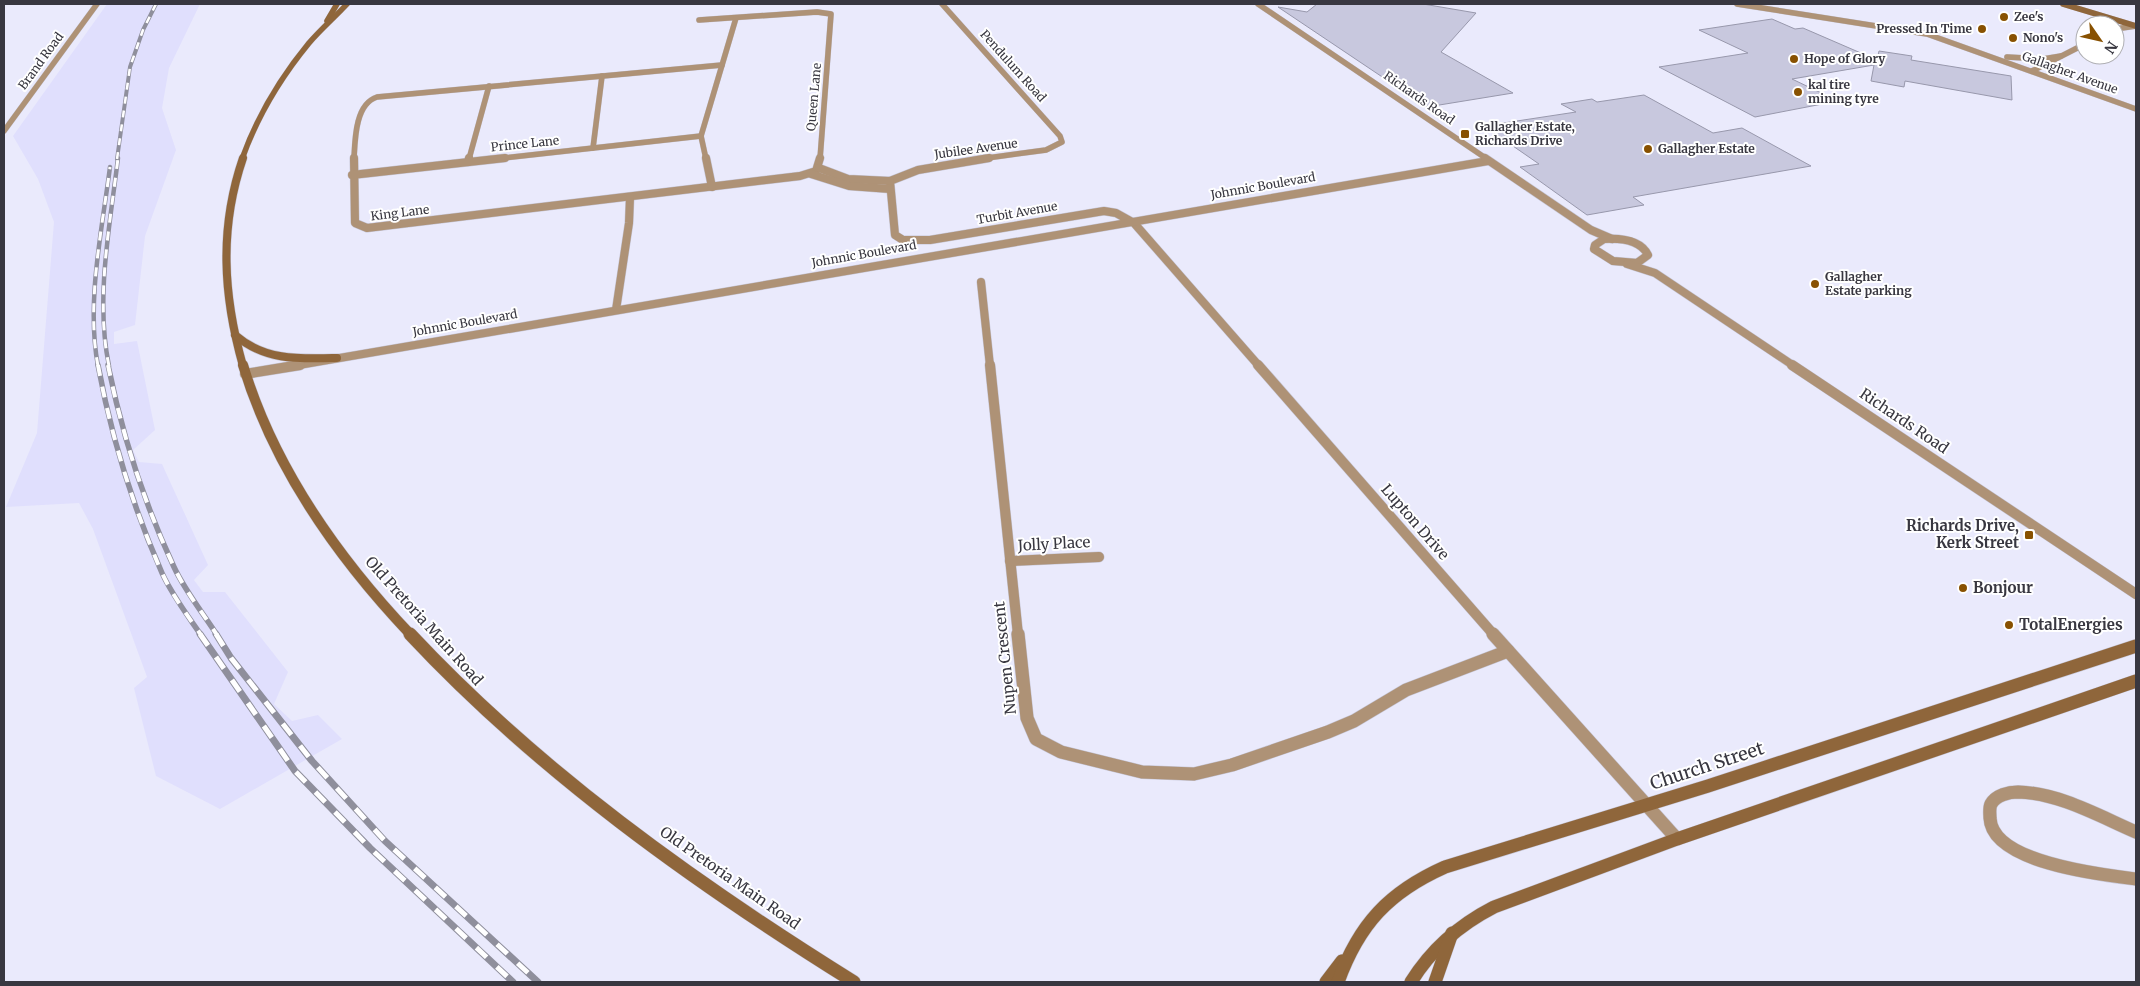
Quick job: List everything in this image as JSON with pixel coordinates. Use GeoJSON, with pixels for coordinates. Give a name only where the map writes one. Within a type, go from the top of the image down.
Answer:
{"type":"FeatureCollection","features":[{"type":"Feature","properties":{"kind":"main road","name":"Old Pretoria Main Road"},"geometry":{"type":"LineString","coordinates":[[337,4],[324,26],[272,96],[250,136],[236,176],[230,208],[225,253],[228,299],[244,374],[275,448],[306,501],[361,577],[442,668],[536,754],[620,820],[690,873],[854,982]]}},
{"type":"Feature","properties":{"kind":"main road","name":"Old Pretoria Main Road"},"geometry":{"type":"LineString","coordinates":[[324,26],[347,4]]}},
{"type":"Feature","properties":{"kind":"main road"},"geometry":{"type":"LineString","coordinates":[[2063,4],[2136,24]]}},
{"type":"Feature","properties":{"kind":"main road"},"geometry":{"type":"LineString","coordinates":[[2084,4],[2136,24]]}},
{"type":"Feature","properties":{"kind":"main road"},"geometry":{"type":"LineString","coordinates":[[2088,12],[2092,15]]}},
{"type":"Feature","properties":{"kind":"main road"},"geometry":{"type":"LineString","coordinates":[[235,334],[249,348],[268,356],[337,358]]}},
{"type":"Feature","properties":{"kind":"main road","name":"Church Street"},"geometry":{"type":"LineString","coordinates":[[1338,982],[1348,951],[1357,934],[1385,904],[1420,878],[1471,857],[1646,805],[2136,646]]}},
{"type":"Feature","properties":{"kind":"main road"},"geometry":{"type":"LineString","coordinates":[[1411,982],[1430,952],[1452,932],[1467,920],[1494,907],[1677,838],[2136,681]]}},
{"type":"Feature","properties":{"kind":"main road"},"geometry":{"type":"LineString","coordinates":[[1435,982],[1452,932]]}},
{"type":"Feature","properties":{"kind":"main road"},"geometry":{"type":"LineString","coordinates":[[1326,982],[1348,951]]}},
{"type":"Feature","properties":{"kind":"street","name":"Brand Road"},"geometry":{"type":"LineString","coordinates":[[4,131],[97,4]]}},
{"type":"Feature","properties":{"kind":"street","name":"Pendulum Road"},"geometry":{"type":"LineString","coordinates":[[942,4],[1060,136],[1062,142],[1059,145]]}},
{"type":"Feature","properties":{"kind":"street","name":"Richards Road"},"geometry":{"type":"LineString","coordinates":[[1258,4],[1488,162],[1591,230],[1612,239],[1637,244],[1647,251],[1646,259],[1655,273]]}},
{"type":"Feature","properties":{"kind":"street","name":"Gallagher Avenue"},"geometry":{"type":"LineString","coordinates":[[1737,4],[1906,29],[1974,49],[2134,108]]}},
{"type":"Feature","properties":{"kind":"street","name":"Queen Lane"},"geometry":{"type":"LineString","coordinates":[[736,18],[824,12],[832,15],[819,168]]}},
{"type":"Feature","properties":{"kind":"street"},"geometry":{"type":"LineString","coordinates":[[699,20],[736,18],[701,136],[712,187],[811,174],[850,188],[890,190],[890,181],[848,179],[819,168],[811,174]]}},
{"type":"Feature","properties":{"kind":"street"},"geometry":{"type":"LineString","coordinates":[[1974,49],[2024,59],[2061,56]]}},
{"type":"Feature","properties":{"kind":"street"},"geometry":{"type":"LineString","coordinates":[[2032,71],[2075,49]]}},
{"type":"Feature","properties":{"kind":"street","name":"King Lane"},"geometry":{"type":"LineString","coordinates":[[712,187],[362,228],[355,223],[352,175],[360,122],[366,103],[370,100],[384,96],[722,65]]}},
{"type":"Feature","properties":{"kind":"street"},"geometry":{"type":"LineString","coordinates":[[593,148],[602,76]]}},
{"type":"Feature","properties":{"kind":"street"},"geometry":{"type":"LineString","coordinates":[[468,162],[488,86]]}},
{"type":"Feature","properties":{"kind":"street","name":"Prince Lane"},"geometry":{"type":"LineString","coordinates":[[352,175],[701,136]]}},
{"type":"Feature","properties":{"kind":"street","name":"Jubilee Avenue"},"geometry":{"type":"LineString","coordinates":[[890,181],[897,175],[918,169],[1046,150],[1059,145]]}},
{"type":"Feature","properties":{"kind":"street","name":"Johnnic Boulevard"},"geometry":{"type":"LineString","coordinates":[[244,374],[1134,223],[1324,188],[1488,162]]}},
{"type":"Feature","properties":{"kind":"street","name":"Turbit Avenue"},"geometry":{"type":"LineString","coordinates":[[890,190],[895,236],[903,240],[930,240],[1104,211],[1116,213],[1134,223]]}},
{"type":"Feature","properties":{"kind":"street"},"geometry":{"type":"LineString","coordinates":[[616,310],[629,223],[630,197]]}},
{"type":"Feature","properties":{"kind":"street","name":"Lupton Drive"},"geometry":{"type":"LineString","coordinates":[[1134,223],[1508,651],[1677,838]]}},
{"type":"Feature","properties":{"kind":"street","name":"Richards Road"},"geometry":{"type":"LineString","coordinates":[[1591,230],[1598,242],[1594,249],[1597,253],[1610,260],[1655,273],[2136,594]]}},
{"type":"Feature","properties":{"kind":"street"},"geometry":{"type":"LineString","coordinates":[[1598,242],[1612,239]]}},
{"type":"Feature","properties":{"kind":"street"},"geometry":{"type":"LineString","coordinates":[[1628,264],[1639,263],[1646,259]]}},
{"type":"Feature","properties":{"kind":"street","name":"Nupen Crescent"},"geometry":{"type":"LineString","coordinates":[[981,282],[1026,718],[1033,735],[1046,746],[1061,752],[1133,771],[1161,774],[1194,774],[1243,761],[1340,728],[1406,690],[1508,651]]}},
{"type":"Feature","properties":{"kind":"street","name":"Jolly Place"},"geometry":{"type":"LineString","coordinates":[[1010,561],[1099,557]]}},
{"type":"Feature","properties":{"kind":"street"},"geometry":{"type":"LineString","coordinates":[[2136,832],[2042,796],[2018,792],[2000,795],[1990,804],[1988,815],[1994,833],[2004,842],[2039,861],[2073,870],[2136,879]]}},
{"type":"Feature","properties":{"kind":"shaded area"},"geometry":{"type":"Polygon","coordinates":[[[107,4],[200,4],[169,68],[162,108],[176,150],[145,236],[135,325],[114,332],[114,344],[137,341],[155,430],[133,450],[139,462],[162,464],[208,565],[194,580],[203,592],[225,592],[288,672],[274,704],[292,721],[318,715],[342,739],[220,809],[156,776],[134,688],[147,677],[93,529],[79,503],[6,507],[37,433],[54,222],[38,179],[13,136],[107,4]]]}},
{"type":"Feature","properties":{"kind":"building"},"geometry":{"type":"Polygon","coordinates":[[[1317,4],[1423,4],[1476,13],[1441,52],[1513,93],[1427,107],[1278,7],[1307,12],[1317,4]]]}},
{"type":"Feature","properties":{"kind":"building"},"geometry":{"type":"Polygon","coordinates":[[[1772,19],[1795,29],[1803,28],[1877,60],[1879,51],[1912,56],[1911,60],[2011,76],[2012,100],[1905,81],[1904,87],[1871,81],[1874,65],[1792,79],[1838,101],[1755,117],[1659,67],[1748,53],[1699,30],[1772,19]]]}},
{"type":"Feature","properties":{"kind":"building","name":"Gallagher Estate"},"geometry":{"type":"Polygon","coordinates":[[[1644,95],[1713,133],[1742,128],[1811,166],[1633,197],[1644,205],[1587,215],[1520,167],[1539,164],[1484,126],[1576,112],[1561,104],[1592,99],[1597,102],[1644,95]]]}},
{"type":"Feature","properties":{"kind":"railway"},"geometry":{"type":"LineString","coordinates":[[117,159],[130,67],[143,30],[156,4]]}},
{"type":"Feature","properties":{"kind":"railway"},"geometry":{"type":"LineString","coordinates":[[109,366],[103,315],[105,262],[118,158]]}},
{"type":"Feature","properties":{"kind":"railway"},"geometry":{"type":"LineString","coordinates":[[98,366],[95,342],[94,292],[110,167]]}},
{"type":"Feature","properties":{"kind":"railway"},"geometry":{"type":"LineString","coordinates":[[98,365],[116,445],[132,497],[151,548],[166,581],[201,635]]}},
{"type":"Feature","properties":{"kind":"railway"},"geometry":{"type":"LineString","coordinates":[[108,365],[120,417],[135,468],[163,543],[178,576],[217,635]]}},
{"type":"Feature","properties":{"kind":"railway"},"geometry":{"type":"LineString","coordinates":[[200,634],[295,771],[370,848],[513,982]]}},
{"type":"Feature","properties":{"kind":"railway"},"geometry":{"type":"LineString","coordinates":[[216,634],[231,658],[312,761],[385,841],[538,982]]}},
{"type":"Feature","properties":{"kind":"place","name":"Zee's"},"geometry":{"type":"Point","coordinates":[2004,17]}},
{"type":"Feature","properties":{"kind":"place","name":"Pressed In Time"},"geometry":{"type":"Point","coordinates":[1982,29]}},
{"type":"Feature","properties":{"kind":"place","name":"Nono's"},"geometry":{"type":"Point","coordinates":[2013,38]}},
{"type":"Feature","properties":{"kind":"place","name":"Hope of Glory"},"geometry":{"type":"Point","coordinates":[1794,59]}},
{"type":"Feature","properties":{"kind":"place","name":"kal tire mining tyre"},"geometry":{"type":"Point","coordinates":[1798,92]}},
{"type":"Feature","properties":{"kind":"place","name":"Gallagher Estate, Richards Drive"},"geometry":{"type":"Point","coordinates":[1465,134]}},
{"type":"Feature","properties":{"kind":"place","name":"Gallagher Estate"},"geometry":{"type":"Point","coordinates":[1648,149]}},
{"type":"Feature","properties":{"kind":"place","name":"Gallagher Estate parking"},"geometry":{"type":"Point","coordinates":[1815,284]}},
{"type":"Feature","properties":{"kind":"place","name":"Richards Drive, Kerk Street"},"geometry":{"type":"Point","coordinates":[2029,535]}},
{"type":"Feature","properties":{"kind":"place","name":"Bonjour"},"geometry":{"type":"Point","coordinates":[1963,588]}},
{"type":"Feature","properties":{"kind":"place","name":"TotalEnergies"},"geometry":{"type":"Point","coordinates":[2009,625]}}]}
